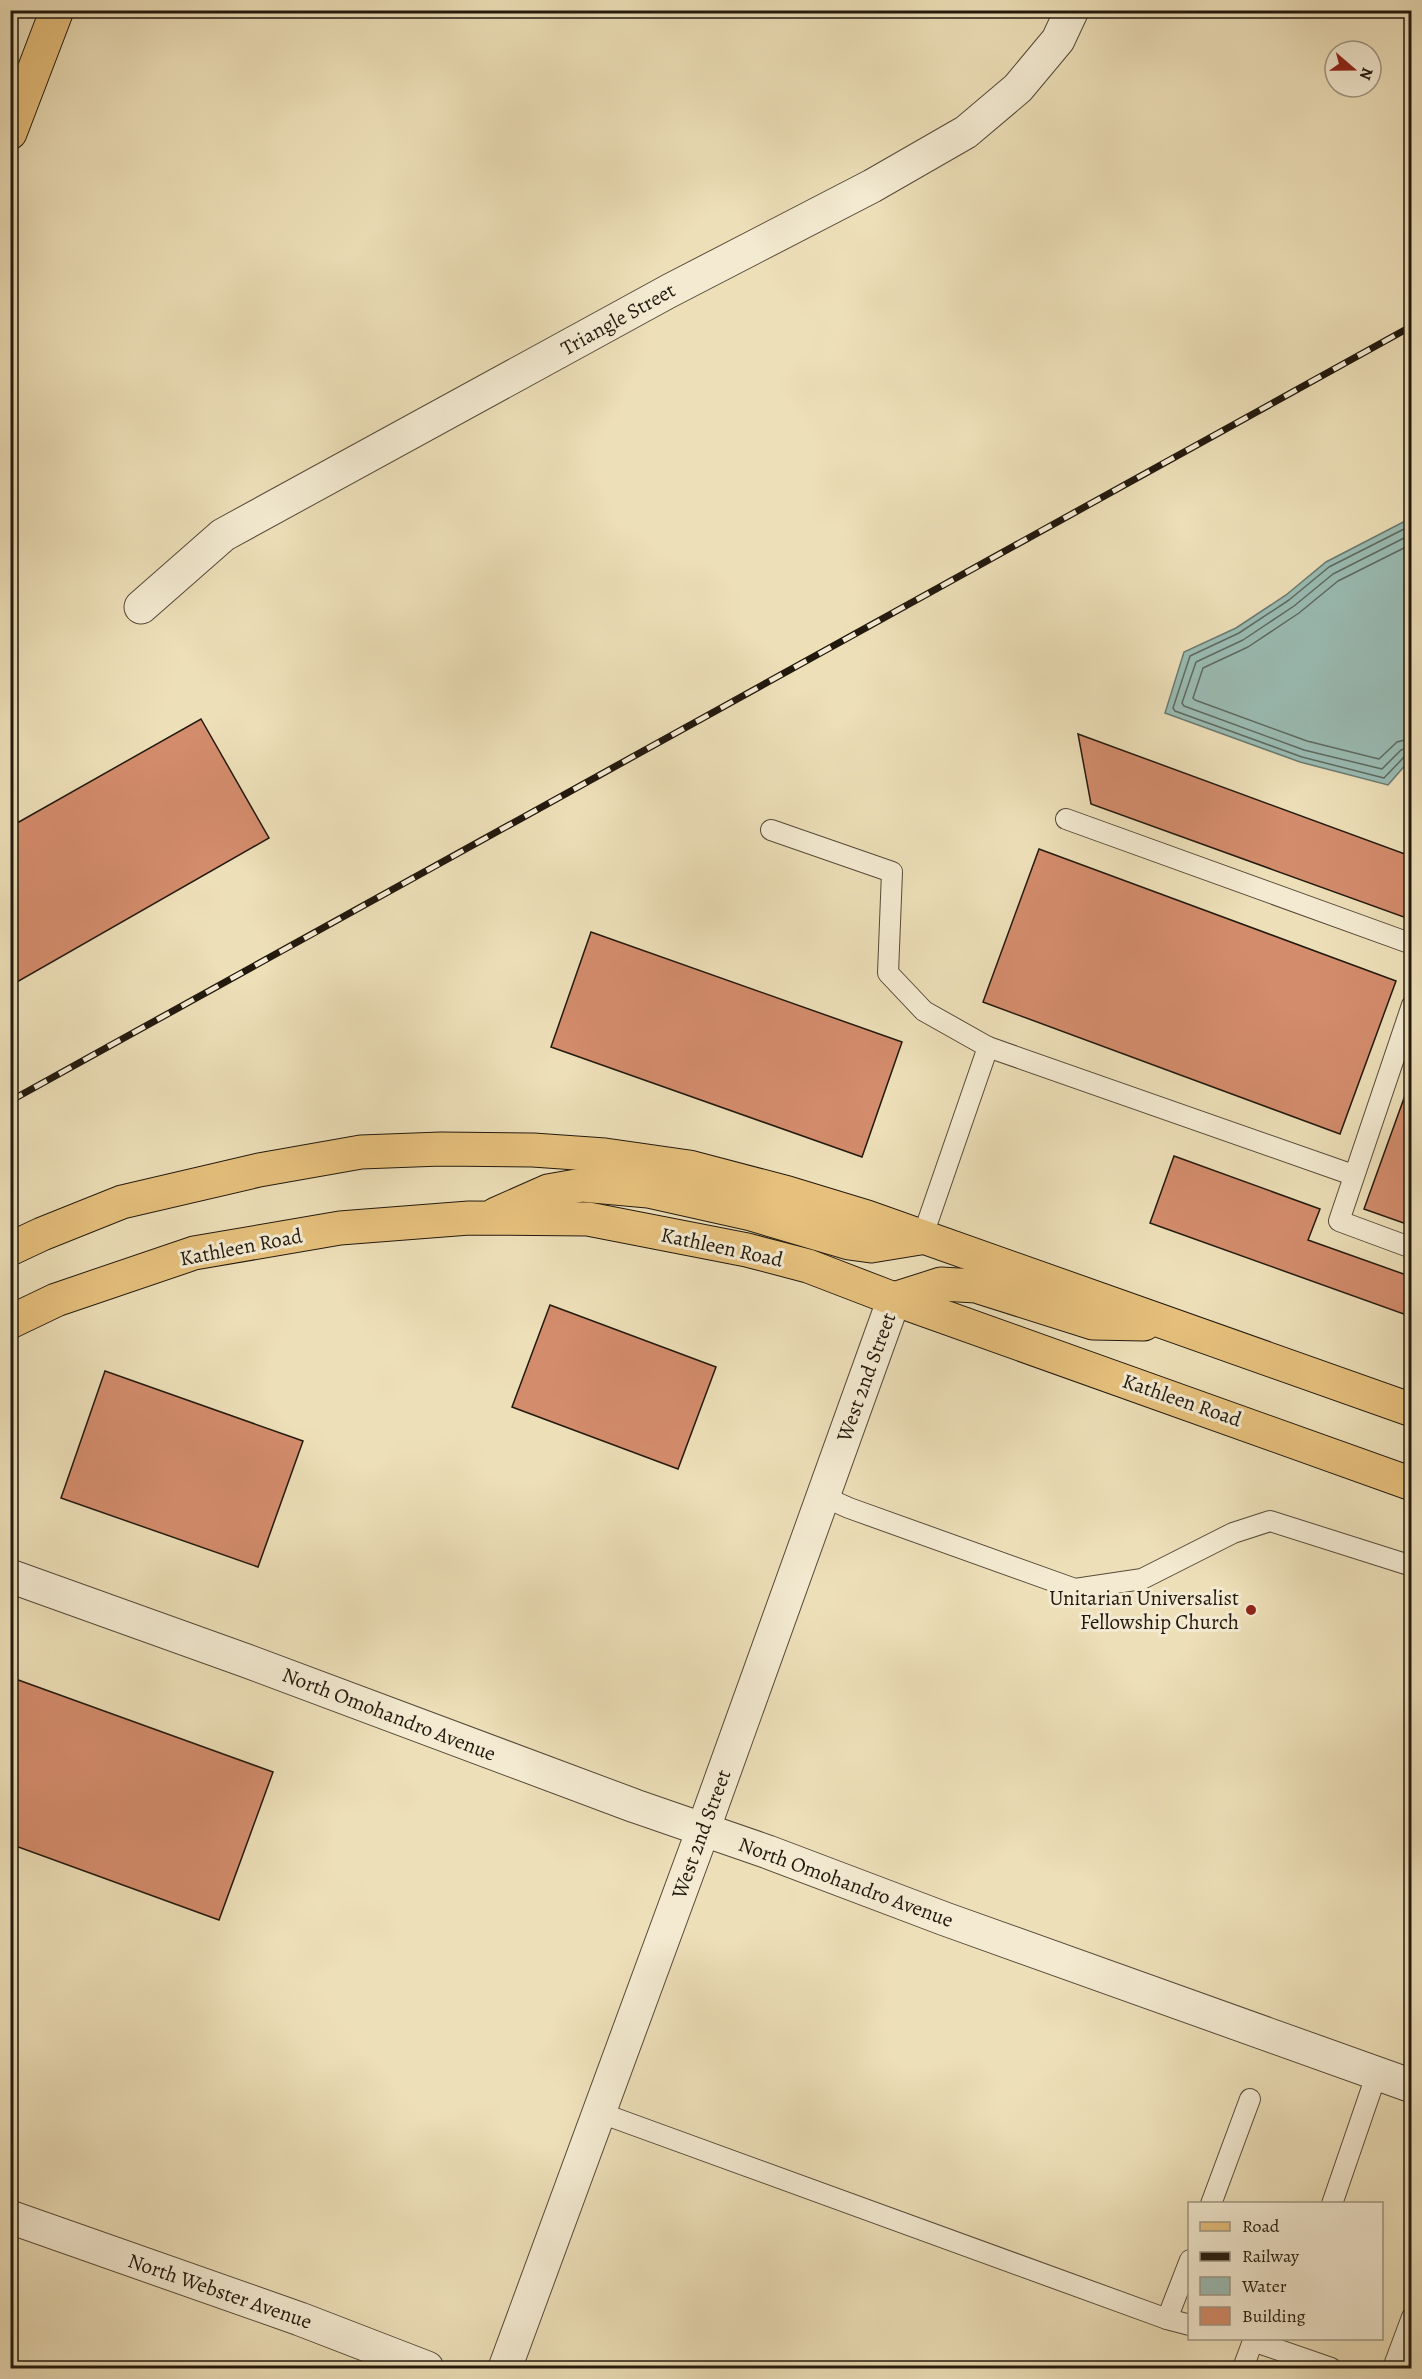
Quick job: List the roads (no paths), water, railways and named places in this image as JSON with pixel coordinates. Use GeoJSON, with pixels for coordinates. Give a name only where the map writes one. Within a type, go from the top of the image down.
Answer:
{"type":"FeatureCollection","features":[{"type":"Feature","properties":{"kind":"main road"},"geometry":{"type":"LineString","coordinates":[[10,133],[57,10]]}},
{"type":"Feature","properties":{"kind":"main road"},"geometry":{"type":"LineString","coordinates":[[10,1249],[122,1202],[248,1173],[361,1152],[441,1149],[533,1150],[605,1155],[689,1167],[867,1217],[1412,1410]]}},
{"type":"Feature","properties":{"kind":"main road"},"geometry":{"type":"LineString","coordinates":[[486,1218],[548,1191],[582,1185],[648,1191],[752,1214],[849,1243],[871,1246],[922,1238]]}},
{"type":"Feature","properties":{"kind":"main road","name":"Kathleen Road"},"geometry":{"type":"LineString","coordinates":[[10,1322],[56,1300],[194,1253],[340,1228],[486,1218],[588,1219],[736,1248],[808,1266],[894,1299],[1412,1484]]}},
{"type":"Feature","properties":{"kind":"main road"},"geometry":{"type":"LineString","coordinates":[[894,1299],[941,1284],[976,1286],[1093,1323],[1173,1324]]}},
{"type":"Feature","properties":{"kind":"street","name":"Triangle Street"},"geometry":{"type":"LineString","coordinates":[[141,607],[223,535],[669,291],[872,186],[966,132],[1018,88],[1058,39],[1072,10]]}},
{"type":"Feature","properties":{"kind":"street","name":"West 2nd Street"},"geometry":{"type":"LineString","coordinates":[[505,2368],[703,1830],[894,1299]]}},
{"type":"Feature","properties":{"kind":"street","name":"North Omohandro Avenue"},"geometry":{"type":"LineString","coordinates":[[10,1576],[768,1852],[956,1923],[1412,2086]]}},
{"type":"Feature","properties":{"kind":"street","name":"North Webster Avenue"},"geometry":{"type":"LineString","coordinates":[[10,2217],[300,2319],[427,2368]]}},
{"type":"Feature","properties":{"kind":"lane"},"geometry":{"type":"LineString","coordinates":[[1066,819],[1412,944]]}},
{"type":"Feature","properties":{"kind":"lane"},"geometry":{"type":"LineString","coordinates":[[771,830],[892,873],[888,973],[924,1011],[988,1047],[1353,1175]]}},
{"type":"Feature","properties":{"kind":"lane"},"geometry":{"type":"LineString","coordinates":[[1412,1005],[1339,1221],[1412,1248]]}},
{"type":"Feature","properties":{"kind":"lane"},"geometry":{"type":"LineString","coordinates":[[922,1238],[988,1047]]}},
{"type":"Feature","properties":{"kind":"lane"},"geometry":{"type":"LineString","coordinates":[[822,1496],[849,1508],[1075,1589],[1142,1579],[1233,1533],[1270,1521],[1412,1566]]}},
{"type":"Feature","properties":{"kind":"lane"},"geometry":{"type":"LineString","coordinates":[[1333,2202],[1377,2073]]}},
{"type":"Feature","properties":{"kind":"lane"},"geometry":{"type":"LineString","coordinates":[[1212,2202],[1250,2099]]}},
{"type":"Feature","properties":{"kind":"lane"},"geometry":{"type":"LineString","coordinates":[[598,2112],[1167,2319],[1188,2324]]}},
{"type":"Feature","properties":{"kind":"lane"},"geometry":{"type":"LineString","coordinates":[[1167,2319],[1188,2265]]}},
{"type":"Feature","properties":{"kind":"lane"},"geometry":{"type":"LineString","coordinates":[[1393,2368],[1412,2318]]}},
{"type":"Feature","properties":{"kind":"lane"},"geometry":{"type":"LineString","coordinates":[[1244,2368],[1251,2340]]}},
{"type":"Feature","properties":{"kind":"lane"},"geometry":{"type":"LineString","coordinates":[[1254,2340],[1331,2368]]}},
{"type":"Feature","properties":{"kind":"water"},"geometry":{"type":"Polygon","coordinates":[[[1411,518],[1411,753],[1408,762],[1388,785],[1300,762],[1165,713],[1184,652],[1236,628],[1286,595],[1326,562],[1411,518]]]}},
{"type":"Feature","properties":{"kind":"railway"},"geometry":{"type":"LineString","coordinates":[[10,1101],[1412,326]]}},
{"type":"Feature","properties":{"kind":"place","name":"Unitarian Universalist Fellowship Church"},"geometry":{"type":"Point","coordinates":[1251,1610]}}]}
